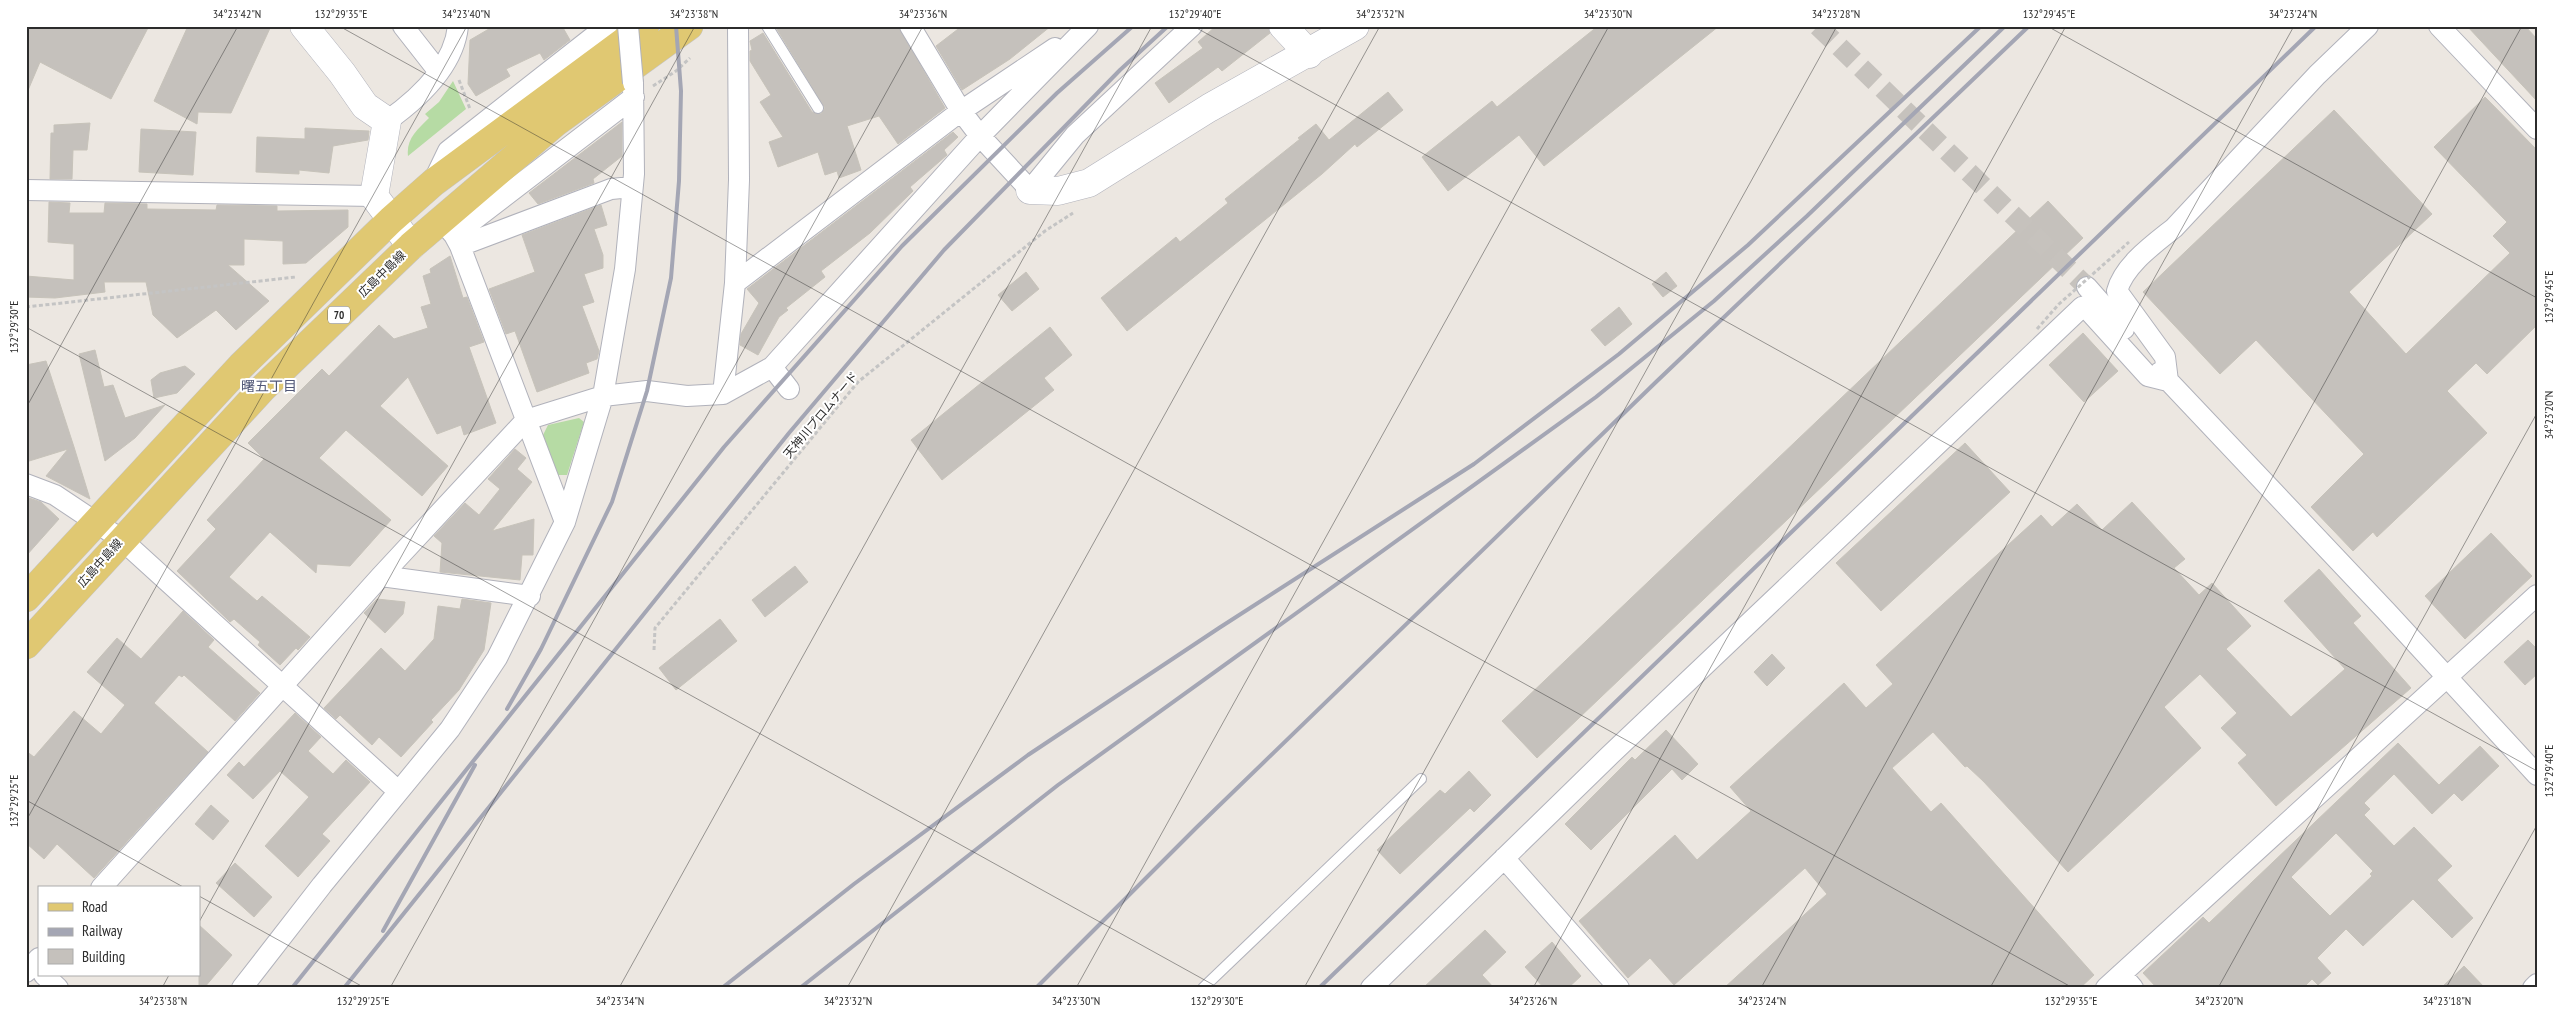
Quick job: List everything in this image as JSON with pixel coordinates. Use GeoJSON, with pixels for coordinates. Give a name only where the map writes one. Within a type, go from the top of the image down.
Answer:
{"type":"FeatureCollection","features":[{"type":"Feature","properties":{"kind":"main road","name":"70"},"geometry":{"type":"LineString","coordinates":[[26,598],[94,522],[240,366],[391,220],[434,182],[645,26]]}},
{"type":"Feature","properties":{"kind":"main road","name":"広島中島線"},"geometry":{"type":"LineString","coordinates":[[26,645],[121,539],[263,388],[412,246],[452,234],[555,123],[689,26]]}},
{"type":"Feature","properties":{"kind":"street"},"geometry":{"type":"LineString","coordinates":[[304,26],[342,73],[365,106],[387,121]]}},
{"type":"Feature","properties":{"kind":"street"},"geometry":{"type":"LineString","coordinates":[[403,26],[439,72]]}},
{"type":"Feature","properties":{"kind":"street"},"geometry":{"type":"LineString","coordinates":[[412,246],[374,196],[387,121],[410,105],[439,72],[456,41],[458,26]]}},
{"type":"Feature","properties":{"kind":"street"},"geometry":{"type":"LineString","coordinates":[[434,182],[448,151],[607,26]]}},
{"type":"Feature","properties":{"kind":"street"},"geometry":{"type":"LineString","coordinates":[[242,988],[455,721],[498,658],[565,522],[603,396],[625,269],[632,187],[634,90],[628,26]]}},
{"type":"Feature","properties":{"kind":"street"},"geometry":{"type":"LineString","coordinates":[[723,394],[735,283],[739,180],[738,26]]}},
{"type":"Feature","properties":{"kind":"street"},"geometry":{"type":"LineString","coordinates":[[910,26],[961,110],[980,136],[1030,190],[1058,191],[1089,184],[1209,108],[1309,54],[1355,26]]}},
{"type":"Feature","properties":{"kind":"street"},"geometry":{"type":"LineString","coordinates":[[735,283],[961,110],[1088,26]]}},
{"type":"Feature","properties":{"kind":"street"},"geometry":{"type":"LineString","coordinates":[[103,886],[380,576],[526,420],[603,396],[647,392],[687,396],[723,394],[772,367],[980,136],[1088,26]]}},
{"type":"Feature","properties":{"kind":"street"},"geometry":{"type":"LineString","coordinates":[[1030,190],[1075,135],[1192,26]]}},
{"type":"Feature","properties":{"kind":"street"},"geometry":{"type":"LineString","coordinates":[[1283,26],[1309,54]]}},
{"type":"Feature","properties":{"kind":"street"},"geometry":{"type":"LineString","coordinates":[[2168,381],[2165,357],[2117,291],[2120,281],[2148,249],[2174,228],[2310,82],[2368,26]]}},
{"type":"Feature","properties":{"kind":"street"},"geometry":{"type":"LineString","coordinates":[[2439,26],[2537,129]]}},
{"type":"Feature","properties":{"kind":"street"},"geometry":{"type":"LineString","coordinates":[[452,234],[634,90]]}},
{"type":"Feature","properties":{"kind":"street"},"geometry":{"type":"LineString","coordinates":[[452,234],[611,189],[632,187]]}},
{"type":"Feature","properties":{"kind":"street"},"geometry":{"type":"LineString","coordinates":[[26,190],[374,196]]}},
{"type":"Feature","properties":{"kind":"street"},"geometry":{"type":"LineString","coordinates":[[452,234],[565,522]]}},
{"type":"Feature","properties":{"kind":"street"},"geometry":{"type":"LineString","coordinates":[[2088,287],[2168,381],[2448,677],[2537,775]]}},
{"type":"Feature","properties":{"kind":"street"},"geometry":{"type":"LineString","coordinates":[[1371,988],[1637,729],[2082,308],[2089,311],[2148,376],[2168,381]]}},
{"type":"Feature","properties":{"kind":"street"},"geometry":{"type":"LineString","coordinates":[[772,367],[789,389]]}},
{"type":"Feature","properties":{"kind":"street"},"geometry":{"type":"LineString","coordinates":[[26,484],[55,495],[121,539],[398,791]]}},
{"type":"Feature","properties":{"kind":"street"},"geometry":{"type":"LineString","coordinates":[[380,576],[530,596]]}},
{"type":"Feature","properties":{"kind":"street"},"geometry":{"type":"LineString","coordinates":[[2106,988],[2127,981],[2537,595]]}},
{"type":"Feature","properties":{"kind":"street"},"geometry":{"type":"LineString","coordinates":[[1504,858],[1619,988]]}},
{"type":"Feature","properties":{"kind":"street"},"geometry":{"type":"LineString","coordinates":[[45,976],[58,988]]}},
{"type":"Feature","properties":{"kind":"street"},"geometry":{"type":"LineString","coordinates":[[2533,988],[2537,984]]}},
{"type":"Feature","properties":{"kind":"lane"},"geometry":{"type":"LineString","coordinates":[[767,26],[818,108]]}},
{"type":"Feature","properties":{"kind":"lane"},"geometry":{"type":"LineString","coordinates":[[1203,988],[1421,779]]}},
{"type":"Feature","properties":{"kind":"path"},"geometry":{"type":"LineString","coordinates":[[459,78],[472,114]]}},
{"type":"Feature","properties":{"kind":"path","name":"天神川プロムナード"},"geometry":{"type":"LineString","coordinates":[[654,650],[655,628],[858,382],[1045,231],[1077,211]]}},
{"type":"Feature","properties":{"kind":"path"},"geometry":{"type":"LineString","coordinates":[[2037,329],[2059,304],[2129,242]]}},
{"type":"Feature","properties":{"kind":"path"},"geometry":{"type":"LineString","coordinates":[[26,307],[306,276]]}},
{"type":"Feature","properties":{"kind":"green space"},"geometry":{"type":"Polygon","coordinates":[[[453,81],[466,109],[408,156],[411,140],[429,118],[425,114],[439,102],[453,81]]]}},
{"type":"Feature","properties":{"kind":"green space"},"geometry":{"type":"Polygon","coordinates":[[[579,418],[584,422],[567,475],[558,475],[543,435],[548,425],[579,418]]]}},
{"type":"Feature","properties":{"kind":"building"},"geometry":{"type":"Polygon","coordinates":[[[26,26],[149,26],[111,99],[40,62],[26,95],[26,26]]]}},
{"type":"Feature","properties":{"kind":"building"},"geometry":{"type":"Polygon","coordinates":[[[188,26],[271,26],[231,113],[198,112],[197,124],[154,101],[188,26]]]}},
{"type":"Feature","properties":{"kind":"building"},"geometry":{"type":"Polygon","coordinates":[[[494,26],[562,26],[570,40],[544,60],[540,53],[506,69],[510,76],[476,96],[468,84],[470,40],[494,26]]]}},
{"type":"Feature","properties":{"kind":"building"},"geometry":{"type":"Polygon","coordinates":[[[775,26],[898,26],[945,108],[898,144],[879,116],[847,126],[861,170],[839,178],[837,171],[825,175],[818,152],[778,167],[769,142],[783,137],[760,102],[771,95],[750,61],[750,51],[752,50],[750,41],[763,33],[812,112],[821,114],[825,108],[775,26]]]}},
{"type":"Feature","properties":{"kind":"building"},"geometry":{"type":"Polygon","coordinates":[[[962,26],[1051,26],[1010,59],[962,90],[936,46],[962,26]]]}},
{"type":"Feature","properties":{"kind":"building"},"geometry":{"type":"Polygon","coordinates":[[[1216,26],[1268,26],[1270,33],[1222,71],[1218,67],[1169,103],[1155,83],[1203,48],[1198,42],[1216,26]]]}},
{"type":"Feature","properties":{"kind":"building"},"geometry":{"type":"Polygon","coordinates":[[[1598,26],[1719,26],[1544,166],[1519,135],[1448,191],[1422,157],[1492,101],[1497,107],[1598,26]]]}},
{"type":"Feature","properties":{"kind":"building"},"geometry":{"type":"Polygon","coordinates":[[[2467,26],[2525,26],[2537,39],[2537,101],[2467,26]]]}},
{"type":"Feature","properties":{"kind":"building"},"geometry":{"type":"Polygon","coordinates":[[[1388,92],[1403,110],[1357,147],[1355,144],[1322,174],[1127,331],[1101,298],[1176,237],[1180,242],[1228,203],[1225,199],[1316,124],[1329,140],[1388,92]]]}},
{"type":"Feature","properties":{"kind":"building"},"geometry":{"type":"Polygon","coordinates":[[[2485,97],[2537,150],[2537,325],[2487,374],[2476,363],[2447,391],[2487,433],[2377,537],[2373,532],[2353,551],[2311,507],[2364,454],[2256,340],[2220,374],[2143,292],[2334,110],[2432,214],[2349,292],[2406,354],[2510,253],[2493,236],[2507,222],[2434,147],[2485,97]]]}},
{"type":"Feature","properties":{"kind":"building"},"geometry":{"type":"Polygon","coordinates":[[[622,122],[622,156],[593,179],[594,183],[538,204],[529,193],[622,122]]]}},
{"type":"Feature","properties":{"kind":"building"},"geometry":{"type":"Polygon","coordinates":[[[90,123],[87,150],[73,150],[72,179],[50,179],[51,133],[54,133],[54,125],[90,123]]]}},
{"type":"Feature","properties":{"kind":"building"},"geometry":{"type":"Polygon","coordinates":[[[305,128],[369,131],[368,140],[333,146],[329,173],[299,170],[299,174],[256,172],[257,137],[305,139],[305,128]]]}},
{"type":"Feature","properties":{"kind":"building"},"geometry":{"type":"Polygon","coordinates":[[[141,129],[196,132],[193,175],[139,172],[141,129]]]}},
{"type":"Feature","properties":{"kind":"building"},"geometry":{"type":"Polygon","coordinates":[[[953,132],[958,137],[944,150],[947,155],[910,187],[913,191],[870,233],[821,271],[825,277],[786,308],[788,310],[779,317],[758,355],[740,345],[741,334],[759,303],[747,289],[953,132]]]}},
{"type":"Feature","properties":{"kind":"building"},"geometry":{"type":"Polygon","coordinates":[[[2048,201],[2083,238],[1537,758],[1502,721],[2048,201]]]}},
{"type":"Feature","properties":{"kind":"building"},"geometry":{"type":"Polygon","coordinates":[[[49,202],[70,203],[69,213],[104,213],[105,203],[147,204],[147,209],[216,210],[217,205],[277,206],[277,211],[348,210],[348,227],[306,263],[283,264],[283,241],[244,239],[244,265],[228,265],[269,301],[236,330],[216,310],[177,338],[153,315],[146,282],[104,282],[105,292],[55,298],[26,297],[26,276],[74,280],[74,244],[48,242],[49,202]]]}},
{"type":"Feature","properties":{"kind":"building"},"geometry":{"type":"Polygon","coordinates":[[[601,205],[607,225],[594,229],[603,255],[603,268],[584,274],[594,302],[582,306],[599,351],[597,359],[586,363],[589,373],[537,392],[515,331],[506,334],[489,289],[535,272],[522,235],[601,205]]]}},
{"type":"Feature","properties":{"kind":"building"},"geometry":{"type":"Polygon","coordinates":[[[450,256],[463,298],[467,297],[484,342],[469,347],[496,423],[464,435],[461,425],[437,434],[408,377],[380,406],[448,466],[422,496],[346,430],[319,458],[391,520],[350,566],[317,564],[316,573],[270,532],[229,577],[257,601],[262,596],[310,637],[298,650],[296,648],[280,665],[258,645],[260,642],[234,619],[230,622],[177,571],[216,529],[207,520],[264,459],[248,443],[322,369],[329,376],[379,325],[394,339],[428,328],[421,307],[431,304],[423,276],[431,273],[430,269],[450,256]]]}},
{"type":"Feature","properties":{"kind":"building"},"geometry":{"type":"Polygon","coordinates":[[[1026,272],[1039,289],[1012,311],[998,295],[1026,272]]]}},
{"type":"Feature","properties":{"kind":"building"},"geometry":{"type":"Polygon","coordinates":[[[1666,272],[1677,286],[1663,297],[1652,284],[1666,272]]]}},
{"type":"Feature","properties":{"kind":"building"},"geometry":{"type":"Polygon","coordinates":[[[1619,307],[1632,324],[1605,346],[1591,330],[1619,307]]]}},
{"type":"Feature","properties":{"kind":"building"},"geometry":{"type":"Polygon","coordinates":[[[1050,327],[1072,355],[1044,378],[1054,390],[942,480],[911,440],[1050,327]]]}},
{"type":"Feature","properties":{"kind":"building"},"geometry":{"type":"Polygon","coordinates":[[[2083,333],[2118,371],[2084,402],[2049,365],[2083,333]]]}},
{"type":"Feature","properties":{"kind":"building"},"geometry":{"type":"Polygon","coordinates":[[[95,350],[104,387],[113,385],[125,418],[165,405],[135,438],[105,461],[79,354],[95,350]]]}},
{"type":"Feature","properties":{"kind":"building"},"geometry":{"type":"Polygon","coordinates":[[[46,361],[90,499],[46,476],[68,449],[26,462],[26,365],[46,361]]]}},
{"type":"Feature","properties":{"kind":"building"},"geometry":{"type":"Polygon","coordinates":[[[185,366],[195,374],[177,393],[154,398],[151,380],[160,373],[185,366]]]}},
{"type":"Feature","properties":{"kind":"building"},"geometry":{"type":"Polygon","coordinates":[[[1965,443],[2010,492],[1881,611],[1836,563],[1965,443]]]}},
{"type":"Feature","properties":{"kind":"building"},"geometry":{"type":"Polygon","coordinates":[[[515,449],[526,458],[517,469],[532,482],[492,531],[534,519],[533,555],[522,555],[520,580],[440,572],[442,543],[434,536],[465,503],[479,515],[500,489],[488,479],[515,449]]]}},
{"type":"Feature","properties":{"kind":"building"},"geometry":{"type":"Polygon","coordinates":[[[26,497],[41,502],[59,519],[26,556],[26,497]]]}},
{"type":"Feature","properties":{"kind":"building"},"geometry":{"type":"Polygon","coordinates":[[[2132,502],[2185,559],[2174,568],[2199,595],[2212,583],[2251,626],[2226,649],[2291,717],[2345,669],[2284,601],[2319,569],[2361,616],[2353,623],[2411,688],[2276,806],[2238,763],[2247,755],[2221,728],[2237,713],[2200,674],[2164,707],[2201,748],[2068,872],[1983,781],[1967,766],[1965,767],[1933,732],[1892,768],[1931,812],[1941,803],[2094,975],[2080,988],[1724,988],[1827,894],[1805,868],[1674,985],[1650,958],[1628,978],[1579,921],[1675,835],[1697,860],[1751,811],[1730,787],[1844,683],[1866,708],[1893,684],[1876,665],[2041,515],[2052,527],[2077,504],[2102,530],[2132,502]]]}},
{"type":"Feature","properties":{"kind":"building"},"geometry":{"type":"Polygon","coordinates":[[[2491,533],[2532,576],[2465,639],[2425,596],[2491,533]]]}},
{"type":"Feature","properties":{"kind":"building"},"geometry":{"type":"Polygon","coordinates":[[[795,566],[808,582],[765,617],[752,600],[795,566]]]}},
{"type":"Feature","properties":{"kind":"building"},"geometry":{"type":"Polygon","coordinates":[[[377,599],[405,602],[403,614],[385,633],[364,613],[377,599]]]}},
{"type":"Feature","properties":{"kind":"building"},"geometry":{"type":"Polygon","coordinates":[[[462,599],[491,603],[484,650],[459,690],[431,720],[433,722],[401,757],[379,737],[372,745],[340,715],[336,719],[324,708],[381,648],[405,671],[434,639],[438,606],[460,609],[462,599]]]}},
{"type":"Feature","properties":{"kind":"building"},"geometry":{"type":"Polygon","coordinates":[[[183,611],[214,640],[208,647],[260,693],[235,721],[184,675],[182,677],[179,675],[154,703],[208,752],[94,878],[57,844],[44,859],[26,843],[26,751],[34,757],[74,711],[101,734],[125,705],[87,672],[117,638],[141,659],[183,611]]]}},
{"type":"Feature","properties":{"kind":"building"},"geometry":{"type":"Polygon","coordinates":[[[720,619],[737,641],[676,690],[659,668],[720,619]]]}},
{"type":"Feature","properties":{"kind":"building"},"geometry":{"type":"Polygon","coordinates":[[[2528,640],[2537,649],[2537,674],[2525,685],[2504,662],[2528,640]]]}},
{"type":"Feature","properties":{"kind":"building"},"geometry":{"type":"Polygon","coordinates":[[[1772,654],[1785,668],[1767,686],[1754,672],[1772,654]]]}},
{"type":"Feature","properties":{"kind":"building"},"geometry":{"type":"Polygon","coordinates":[[[295,713],[321,737],[308,751],[333,774],[346,760],[370,782],[322,834],[330,841],[298,877],[265,846],[309,797],[280,771],[253,799],[227,775],[239,762],[244,767],[295,713]]]}},
{"type":"Feature","properties":{"kind":"building"},"geometry":{"type":"Polygon","coordinates":[[[1666,730],[1698,764],[1682,780],[1672,769],[1591,850],[1565,824],[1632,757],[1635,760],[1666,730]]]}},
{"type":"Feature","properties":{"kind":"building"},"geometry":{"type":"Polygon","coordinates":[[[2398,743],[2439,785],[2480,746],[2499,766],[2462,801],[2454,793],[2432,814],[2394,774],[2364,803],[2370,809],[2364,815],[2394,846],[2414,827],[2452,866],[2437,880],[2473,918],[2452,938],[2413,899],[2363,946],[2346,929],[2317,958],[2331,973],[2318,985],[2312,979],[2303,988],[2157,988],[2143,973],[2203,917],[2209,923],[2398,743]],[[2336,833],[2291,877],[2330,916],[2372,876],[2370,874],[2373,871],[2336,833]]]}},
{"type":"Feature","properties":{"kind":"building"},"geometry":{"type":"Polygon","coordinates":[[[1469,771],[1491,795],[1474,812],[1470,808],[1400,874],[1377,850],[1440,790],[1445,794],[1469,771]]]}},
{"type":"Feature","properties":{"kind":"building"},"geometry":{"type":"Polygon","coordinates":[[[211,805],[229,821],[213,840],[195,824],[211,805]]]}},
{"type":"Feature","properties":{"kind":"building"},"geometry":{"type":"Polygon","coordinates":[[[235,863],[272,897],[254,917],[216,883],[235,863]]]}},
{"type":"Feature","properties":{"kind":"building"},"geometry":{"type":"Polygon","coordinates":[[[200,926],[232,955],[204,988],[199,988],[200,926]]]}},
{"type":"Feature","properties":{"kind":"building"},"geometry":{"type":"Polygon","coordinates":[[[1485,930],[1506,952],[1482,975],[1494,988],[1423,988],[1485,930]]]}},
{"type":"Feature","properties":{"kind":"building"},"geometry":{"type":"Polygon","coordinates":[[[1552,942],[1581,976],[1568,988],[1544,988],[1525,967],[1552,942]]]}},
{"type":"Feature","properties":{"kind":"building"},"geometry":{"type":"Polygon","coordinates":[[[2464,966],[2485,988],[2441,988],[2464,966]]]}},
{"type":"Feature","properties":{"kind":"tunnel"},"geometry":{"type":"LineString","coordinates":[[1818,26],[2087,287]]}},
{"type":"Feature","properties":{"kind":"railway"},"geometry":{"type":"LineString","coordinates":[[507,709],[541,649],[612,502],[647,391],[671,278],[679,181],[681,91],[676,26]]}},
{"type":"Feature","properties":{"kind":"railway"},"geometry":{"type":"LineString","coordinates":[[292,988],[724,447],[902,246],[1057,93],[1133,26]]}},
{"type":"Feature","properties":{"kind":"railway"},"geometry":{"type":"LineString","coordinates":[[344,988],[789,433],[944,250],[1120,70],[1168,26]]}},
{"type":"Feature","properties":{"kind":"railway"},"geometry":{"type":"LineString","coordinates":[[722,988],[854,884],[1028,755],[1219,628],[1474,464],[1619,354],[1748,245],[1981,26]]}},
{"type":"Feature","properties":{"kind":"railway"},"geometry":{"type":"LineString","coordinates":[[800,988],[1058,785],[1596,397],[1714,301],[1807,216],[2005,26]]}},
{"type":"Feature","properties":{"kind":"railway"},"geometry":{"type":"LineString","coordinates":[[1036,988],[1196,828],[1656,382],[2029,26]]}},
{"type":"Feature","properties":{"kind":"railway"},"geometry":{"type":"LineString","coordinates":[[1319,988],[2316,26]]}},
{"type":"Feature","properties":{"kind":"railway"},"geometry":{"type":"LineString","coordinates":[[383,931],[475,765]]}},
{"type":"Feature","properties":{"kind":"district","name":"曙五丁目"},"geometry":{"type":"Point","coordinates":[269,386]}}]}
